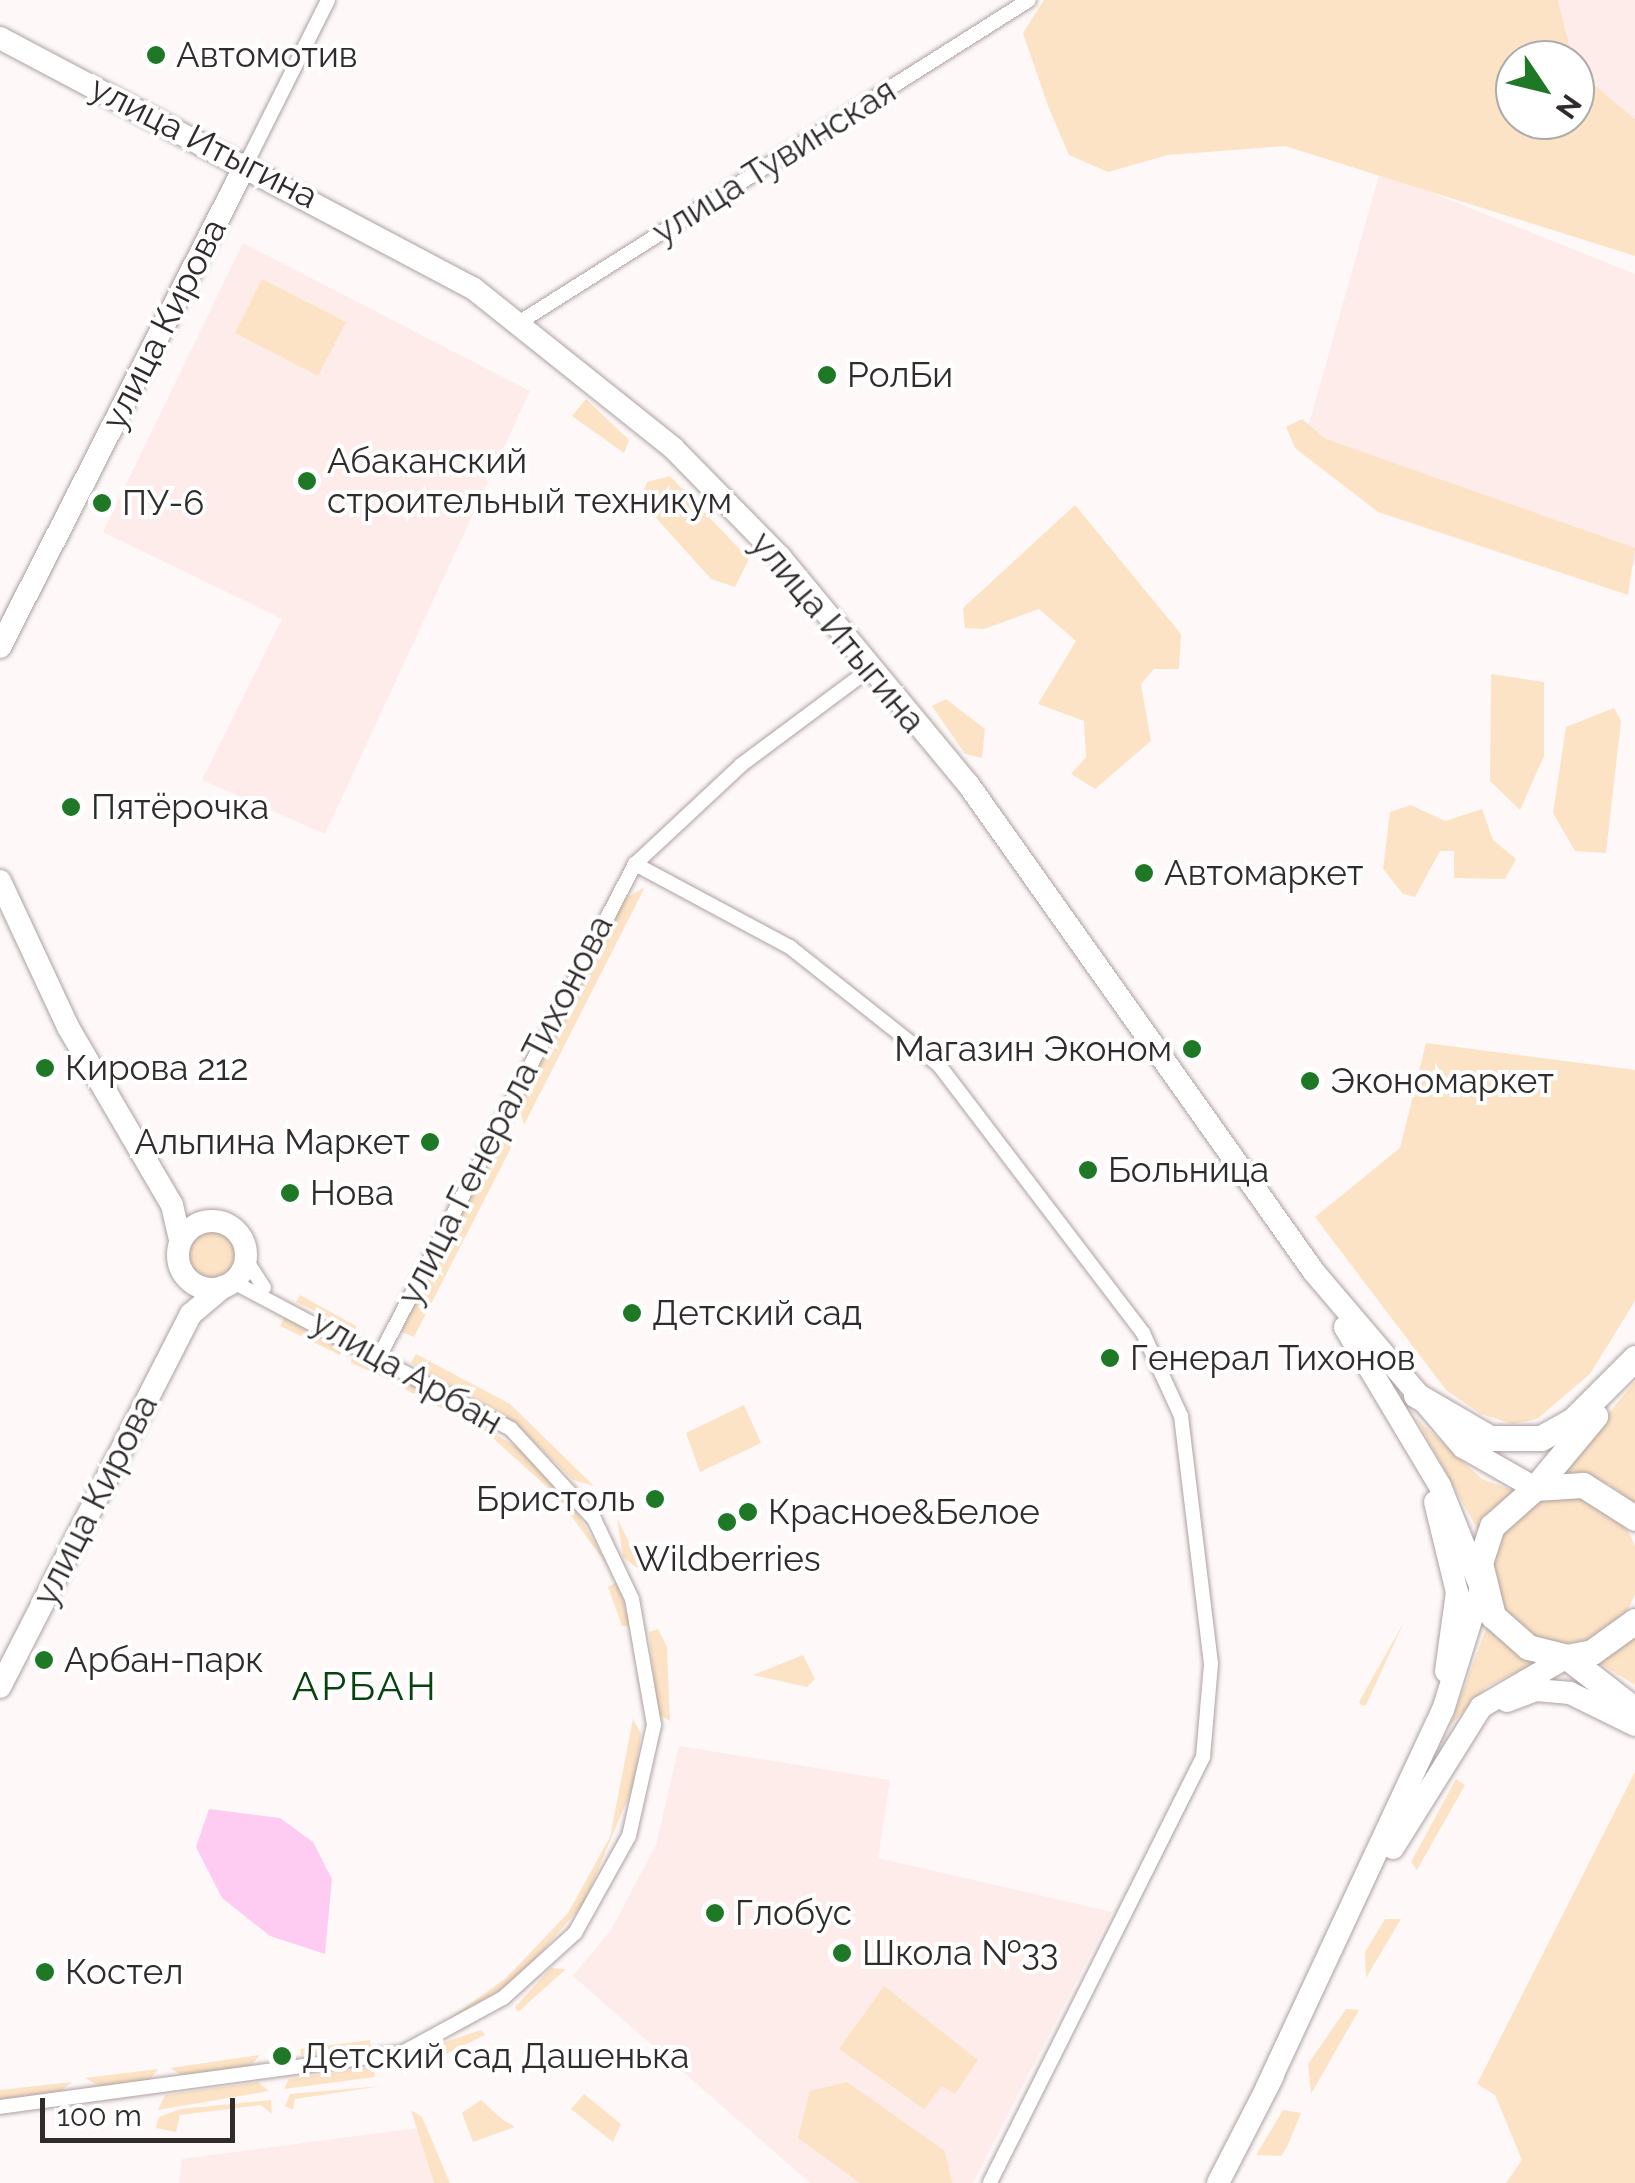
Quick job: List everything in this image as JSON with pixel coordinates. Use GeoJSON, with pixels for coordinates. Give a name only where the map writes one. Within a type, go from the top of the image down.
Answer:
{"type":"FeatureCollection","features":[{"type":"Feature","properties":{"kind":"highway"},"geometry":{"type":"LineString","coordinates":[[1416,1395],[1490,1438],[1542,1438],[1572,1421],[1635,1358]]}},
{"type":"Feature","properties":{"kind":"highway"},"geometry":{"type":"LineString","coordinates":[[1635,1358],[1535,1488],[1492,1526],[1481,1588],[1508,1634],[1567,1657],[1635,1710]]}},
{"type":"Feature","properties":{"kind":"highway"},"geometry":{"type":"LineString","coordinates":[[1535,1488],[1583,1484],[1635,1518]]}},
{"type":"Feature","properties":{"kind":"highway"},"geometry":{"type":"LineString","coordinates":[[1567,1657],[1610,1644],[1635,1621]]}},
{"type":"Feature","properties":{"kind":"main road","name":"улица Итыгина"},"geometry":{"type":"LineString","coordinates":[[0,38],[246,164],[520,322],[686,461],[780,557],[868,671],[968,784],[1314,1272],[1416,1395],[1496,1473],[1535,1488]]}},
{"type":"Feature","properties":{"kind":"main road","name":"улица Кирова"},"geometry":{"type":"LineString","coordinates":[[0,648],[246,164]]}},
{"type":"Feature","properties":{"kind":"main road"},"geometry":{"type":"LineString","coordinates":[[0,881],[68,1027],[172,1206],[189,1280],[191,1314]]}},
{"type":"Feature","properties":{"kind":"main road"},"geometry":{"type":"LineString","coordinates":[[172,1206],[237,1232],[246,1260],[228,1284],[191,1314]]}},
{"type":"Feature","properties":{"kind":"main road"},"geometry":{"type":"LineString","coordinates":[[180,1242],[204,1222]]}},
{"type":"Feature","properties":{"kind":"main road","name":"улица Итыгина"},"geometry":{"type":"LineString","coordinates":[[1314,1272],[1464,1532],[1481,1588]]}},
{"type":"Feature","properties":{"kind":"main road"},"geometry":{"type":"LineString","coordinates":[[189,1280],[228,1284]]}},
{"type":"Feature","properties":{"kind":"main road","name":"улица Кирова"},"geometry":{"type":"LineString","coordinates":[[0,1688],[191,1314]]}},
{"type":"Feature","properties":{"kind":"main road"},"geometry":{"type":"LineString","coordinates":[[1398,1416],[1453,1553],[1457,1592],[1452,1646],[1418,1762]]}},
{"type":"Feature","properties":{"kind":"main road"},"geometry":{"type":"LineString","coordinates":[[1266,2089],[1464,1656],[1481,1588]]}},
{"type":"Feature","properties":{"kind":"main road"},"geometry":{"type":"LineString","coordinates":[[1218,2183],[1431,1784],[1481,1707],[1567,1657]]}},
{"type":"Feature","properties":{"kind":"main road"},"geometry":{"type":"LineString","coordinates":[[1431,1784],[1519,1693],[1570,1693],[1635,1725]]}},
{"type":"Feature","properties":{"kind":"street","name":"улица Кирова"},"geometry":{"type":"LineString","coordinates":[[246,164],[328,0]]}},
{"type":"Feature","properties":{"kind":"street","name":"улица Тувинская"},"geometry":{"type":"LineString","coordinates":[[520,322],[1029,0]]}},
{"type":"Feature","properties":{"kind":"street","name":"улица Генерала Тихонова"},"geometry":{"type":"LineString","coordinates":[[379,1356],[635,864],[741,765],[868,671]]}},
{"type":"Feature","properties":{"kind":"street"},"geometry":{"type":"LineString","coordinates":[[635,864],[790,947],[939,1065],[1143,1333],[1181,1416],[1211,1664],[1203,1758],[990,2183]]}},
{"type":"Feature","properties":{"kind":"street"},"geometry":{"type":"LineString","coordinates":[[246,1260],[268,1292]]}},
{"type":"Feature","properties":{"kind":"street"},"geometry":{"type":"LineString","coordinates":[[228,1284],[268,1292]]}},
{"type":"Feature","properties":{"kind":"street","name":"улица Арбан"},"geometry":{"type":"LineString","coordinates":[[0,2107],[402,2052],[503,1998],[575,1933],[630,1836],[654,1726],[632,1600],[594,1519],[511,1429],[268,1292]]}},
{"type":"Feature","properties":{"kind":"shaded area"},"geometry":{"type":"Polygon","coordinates":[[[1044,0],[1558,0],[1568,40],[1495,40],[1495,140],[1595,140],[1595,86],[1635,119],[1635,256],[1285,146],[1168,155],[1108,172],[1069,155],[1023,33],[1044,0]]]}},
{"type":"Feature","properties":{"kind":"shaded area"},"geometry":{"type":"Polygon","coordinates":[[[1558,0],[1635,0],[1635,119],[1595,92],[1595,40],[1568,40],[1558,0]]]}},
{"type":"Feature","properties":{"kind":"shaded area"},"geometry":{"type":"Polygon","coordinates":[[[1380,172],[1635,274],[1635,566],[1305,438],[1380,172]]]}},
{"type":"Feature","properties":{"kind":"shaded area","name":"Абаканский строительный техникум"},"geometry":{"type":"Polygon","coordinates":[[[243,243],[530,391],[325,834],[202,780],[282,619],[103,532],[243,243]]]}},
{"type":"Feature","properties":{"kind":"shaded area"},"geometry":{"type":"Polygon","coordinates":[[[262,279],[346,322],[318,376],[235,333],[262,279]]]}},
{"type":"Feature","properties":{"kind":"shaded area"},"geometry":{"type":"Polygon","coordinates":[[[586,399],[629,440],[624,453],[572,416],[586,399]]]}},
{"type":"Feature","properties":{"kind":"shaded area"},"geometry":{"type":"Polygon","coordinates":[[[1302,419],[1326,439],[1635,548],[1628,595],[1378,512],[1295,448],[1286,427],[1302,419]]]}},
{"type":"Feature","properties":{"kind":"shaded area"},"geometry":{"type":"Polygon","coordinates":[[[670,476],[749,559],[735,587],[711,579],[640,500],[647,482],[670,476]]]}},
{"type":"Feature","properties":{"kind":"shaded area"},"geometry":{"type":"Polygon","coordinates":[[[1075,505],[1181,634],[1179,669],[1154,669],[1141,684],[1151,741],[1095,789],[1071,774],[1086,757],[1084,721],[1038,704],[1076,641],[1039,609],[984,629],[965,628],[963,608],[1075,505]]]}},
{"type":"Feature","properties":{"kind":"shaded area"},"geometry":{"type":"Polygon","coordinates":[[[1491,674],[1544,682],[1544,756],[1520,810],[1490,781],[1491,674]]]}},
{"type":"Feature","properties":{"kind":"shaded area"},"geometry":{"type":"Polygon","coordinates":[[[946,699],[985,729],[982,758],[965,754],[932,706],[946,699]]]}},
{"type":"Feature","properties":{"kind":"shaded area"},"geometry":{"type":"Polygon","coordinates":[[[1614,708],[1621,721],[1606,853],[1575,851],[1553,813],[1566,727],[1614,708]]]}},
{"type":"Feature","properties":{"kind":"shaded area"},"geometry":{"type":"Polygon","coordinates":[[[1411,805],[1445,821],[1482,809],[1493,840],[1516,859],[1505,879],[1454,878],[1454,851],[1440,851],[1415,897],[1403,894],[1383,869],[1390,812],[1411,805]]]}},
{"type":"Feature","properties":{"kind":"shaded area"},"geometry":{"type":"Polygon","coordinates":[[[645,887],[524,1125],[518,1103],[621,901],[645,887]]]}},
{"type":"Feature","properties":{"kind":"shaded area"},"geometry":{"type":"Polygon","coordinates":[[[1426,1043],[1635,1070],[1635,1301],[1590,1374],[1537,1419],[1513,1424],[1481,1414],[1446,1390],[1315,1217],[1400,1148],[1426,1043]]]}},
{"type":"Feature","properties":{"kind":"shaded area"},"geometry":{"type":"Polygon","coordinates":[[[516,1138],[414,1337],[400,1331],[497,1142],[516,1138]]]}},
{"type":"Feature","properties":{"kind":"shaded area"},"geometry":{"type":"Polygon","coordinates":[[[212,1225],[232,1234],[241,1254],[232,1274],[212,1283],[192,1274],[183,1254],[192,1234],[212,1225]]]}},
{"type":"Feature","properties":{"kind":"shaded area"},"geometry":{"type":"Polygon","coordinates":[[[300,1295],[356,1326],[356,1330],[296,1302],[300,1295]]]}},
{"type":"Feature","properties":{"kind":"shaded area"},"geometry":{"type":"Polygon","coordinates":[[[284,1318],[345,1350],[342,1356],[280,1326],[284,1318]]]}},
{"type":"Feature","properties":{"kind":"shaded area"},"geometry":{"type":"Polygon","coordinates":[[[352,1353],[396,1374],[392,1381],[351,1363],[352,1353]]]}},
{"type":"Feature","properties":{"kind":"shaded area"},"geometry":{"type":"Polygon","coordinates":[[[416,1354],[510,1404],[594,1486],[573,1480],[517,1425],[411,1363],[416,1354]]]}},
{"type":"Feature","properties":{"kind":"shaded area"},"geometry":{"type":"Polygon","coordinates":[[[404,1379],[520,1449],[569,1499],[614,1575],[557,1496],[486,1432],[401,1387],[404,1379]]]}},
{"type":"Feature","properties":{"kind":"shaded area"},"geometry":{"type":"Polygon","coordinates":[[[1635,1381],[1635,1504],[1609,1484],[1560,1474],[1635,1381]]]}},
{"type":"Feature","properties":{"kind":"shaded area"},"geometry":{"type":"Polygon","coordinates":[[[744,1405],[761,1443],[700,1472],[686,1433],[744,1405]]]}},
{"type":"Feature","properties":{"kind":"shaded area"},"geometry":{"type":"Polygon","coordinates":[[[1416,1418],[1482,1479],[1515,1491],[1480,1534],[1416,1418]]]}},
{"type":"Feature","properties":{"kind":"shaded area"},"geometry":{"type":"Polygon","coordinates":[[[1566,1497],[1594,1503],[1617,1519],[1633,1542],[1639,1570],[1633,1598],[1617,1621],[1594,1637],[1566,1643],[1538,1637],[1515,1621],[1499,1598],[1493,1570],[1499,1542],[1515,1519],[1538,1503],[1566,1497]]]}},
{"type":"Feature","properties":{"kind":"shaded area"},"geometry":{"type":"Polygon","coordinates":[[[617,1518],[640,1564],[637,1568],[623,1557],[617,1518]]]}},
{"type":"Feature","properties":{"kind":"shaded area"},"geometry":{"type":"Polygon","coordinates":[[[617,1582],[631,1626],[622,1626],[608,1587],[617,1582]]]}},
{"type":"Feature","properties":{"kind":"shaded area"},"geometry":{"type":"Polygon","coordinates":[[[1404,1622],[1366,1705],[1362,1706],[1359,1702],[1404,1622]]]}},
{"type":"Feature","properties":{"kind":"shaded area"},"geometry":{"type":"Polygon","coordinates":[[[1488,1623],[1539,1661],[1486,1687],[1450,1726],[1488,1623]]]}},
{"type":"Feature","properties":{"kind":"shaded area"},"geometry":{"type":"Polygon","coordinates":[[[658,1629],[667,1647],[670,1721],[658,1714],[649,1632],[658,1629]]]}},
{"type":"Feature","properties":{"kind":"shaded area"},"geometry":{"type":"Polygon","coordinates":[[[1635,1635],[1635,1685],[1594,1660],[1635,1635]]]}},
{"type":"Feature","properties":{"kind":"shaded area"},"geometry":{"type":"Polygon","coordinates":[[[803,1655],[815,1679],[807,1687],[753,1675],[803,1655]]]}},
{"type":"Feature","properties":{"kind":"shaded area"},"geometry":{"type":"Polygon","coordinates":[[[633,1719],[641,1734],[634,1784],[584,1903],[518,1979],[435,2029],[506,1978],[568,1913],[610,1837],[633,1719]]]}},
{"type":"Feature","properties":{"kind":"shaded area","name":"Школа №33"},"geometry":{"type":"Polygon","coordinates":[[[679,1746],[890,1780],[878,1858],[1112,1912],[973,2183],[810,2183],[573,1976],[611,1930],[656,1845],[679,1746]]]}},
{"type":"Feature","properties":{"kind":"shaded area"},"geometry":{"type":"Polygon","coordinates":[[[1635,1772],[1635,2183],[1506,2183],[1522,2160],[1495,2095],[1477,2084],[1635,1772]]]}},
{"type":"Feature","properties":{"kind":"shaded area"},"geometry":{"type":"Polygon","coordinates":[[[1456,1779],[1465,1785],[1417,1870],[1411,1862],[1456,1779]]]}},
{"type":"Feature","properties":{"kind":"shaded area"},"geometry":{"type":"Polygon","coordinates":[[[209,1809],[280,1818],[313,1842],[332,1879],[325,1954],[270,1936],[222,1898],[196,1847],[209,1809]]]}},
{"type":"Feature","properties":{"kind":"shaded area"},"geometry":{"type":"Polygon","coordinates":[[[1385,1919],[1401,1919],[1366,1978],[1365,1952],[1385,1919]]]}},
{"type":"Feature","properties":{"kind":"shaded area"},"geometry":{"type":"Polygon","coordinates":[[[551,1968],[566,1969],[518,2012],[515,2007],[551,1968]]]}},
{"type":"Feature","properties":{"kind":"shaded area"},"geometry":{"type":"Polygon","coordinates":[[[884,1986],[978,2060],[955,2094],[942,2086],[924,2109],[839,2049],[884,1986]]]}},
{"type":"Feature","properties":{"kind":"shaded area"},"geometry":{"type":"Polygon","coordinates":[[[1346,2009],[1359,2010],[1311,2094],[1308,2064],[1346,2009]]]}},
{"type":"Feature","properties":{"kind":"shaded area"},"geometry":{"type":"Polygon","coordinates":[[[481,2030],[485,2035],[444,2055],[439,2044],[481,2030]]]}},
{"type":"Feature","properties":{"kind":"shaded area"},"geometry":{"type":"Polygon","coordinates":[[[370,2040],[371,2050],[301,2055],[300,2049],[370,2040]]]}},
{"type":"Feature","properties":{"kind":"shaded area"},"geometry":{"type":"Polygon","coordinates":[[[260,2055],[249,2068],[185,2077],[170,2068],[260,2055]]]}},
{"type":"Feature","properties":{"kind":"shaded area"},"geometry":{"type":"Polygon","coordinates":[[[373,2067],[375,2077],[284,2089],[289,2079],[373,2067]]]}},
{"type":"Feature","properties":{"kind":"shaded area"},"geometry":{"type":"Polygon","coordinates":[[[158,2069],[149,2081],[101,2087],[85,2078],[158,2069]]]}},
{"type":"Feature","properties":{"kind":"shaded area"},"geometry":{"type":"Polygon","coordinates":[[[72,2082],[60,2092],[0,2101],[0,2090],[72,2082]]]}},
{"type":"Feature","properties":{"kind":"shaded area"},"geometry":{"type":"Polygon","coordinates":[[[258,2082],[269,2091],[158,2110],[165,2095],[258,2082]]]}},
{"type":"Feature","properties":{"kind":"shaded area"},"geometry":{"type":"Polygon","coordinates":[[[847,2082],[945,2151],[952,2183],[860,2183],[798,2138],[810,2091],[847,2082]]]}},
{"type":"Feature","properties":{"kind":"shaded area"},"geometry":{"type":"Polygon","coordinates":[[[382,2086],[295,2099],[293,2110],[285,2106],[290,2094],[382,2086]]]}},
{"type":"Feature","properties":{"kind":"shaded area"},"geometry":{"type":"Polygon","coordinates":[[[584,2094],[621,2124],[613,2142],[571,2109],[584,2094]]]}},
{"type":"Feature","properties":{"kind":"shaded area"},"geometry":{"type":"Polygon","coordinates":[[[271,2100],[272,2114],[261,2105],[180,2115],[176,2132],[156,2128],[159,2117],[181,2109],[271,2100]]]}},
{"type":"Feature","properties":{"kind":"shaded area"},"geometry":{"type":"Polygon","coordinates":[[[481,2100],[515,2127],[473,2142],[462,2113],[481,2100]]]}},
{"type":"Feature","properties":{"kind":"shaded area"},"geometry":{"type":"Polygon","coordinates":[[[411,2110],[422,2117],[450,2183],[434,2183],[411,2110]]]}},
{"type":"Feature","properties":{"kind":"shaded area"},"geometry":{"type":"Polygon","coordinates":[[[1283,2110],[1301,2113],[1287,2147],[1281,2156],[1256,2155],[1283,2110]]]}},
{"type":"Feature","properties":{"kind":"shaded area"},"geometry":{"type":"Polygon","coordinates":[[[418,2128],[434,2183],[179,2183],[182,2159],[418,2128]]]}},
{"type":"Feature","properties":{"kind":"place","name":"Автомотив"},"geometry":{"type":"Point","coordinates":[156,55]}},
{"type":"Feature","properties":{"kind":"place","name":"РолБи"},"geometry":{"type":"Point","coordinates":[827,375]}},
{"type":"Feature","properties":{"kind":"place","name":"Абаканский строительный техникум"},"geometry":{"type":"Point","coordinates":[307,481]}},
{"type":"Feature","properties":{"kind":"place","name":"ПУ-6"},"geometry":{"type":"Point","coordinates":[102,503]}},
{"type":"Feature","properties":{"kind":"place","name":"Пятёрочка"},"geometry":{"type":"Point","coordinates":[71,807]}},
{"type":"Feature","properties":{"kind":"place","name":"Автомаркет"},"geometry":{"type":"Point","coordinates":[1144,873]}},
{"type":"Feature","properties":{"kind":"place","name":"Магазин Эконом"},"geometry":{"type":"Point","coordinates":[1192,1049]}},
{"type":"Feature","properties":{"kind":"place","name":"Кирова 212"},"geometry":{"type":"Point","coordinates":[45,1068]}},
{"type":"Feature","properties":{"kind":"place","name":"Экономаркет"},"geometry":{"type":"Point","coordinates":[1310,1081]}},
{"type":"Feature","properties":{"kind":"place","name":"Альпина Маркет"},"geometry":{"type":"Point","coordinates":[430,1142]}},
{"type":"Feature","properties":{"kind":"place","name":"Больница"},"geometry":{"type":"Point","coordinates":[1088,1170]}},
{"type":"Feature","properties":{"kind":"place","name":"Нова"},"geometry":{"type":"Point","coordinates":[290,1193]}},
{"type":"Feature","properties":{"kind":"place","name":"Детский сад"},"geometry":{"type":"Point","coordinates":[632,1313]}},
{"type":"Feature","properties":{"kind":"place","name":"Генерал Тихонов"},"geometry":{"type":"Point","coordinates":[1110,1358]}},
{"type":"Feature","properties":{"kind":"place","name":"Бристоль"},"geometry":{"type":"Point","coordinates":[655,1499]}},
{"type":"Feature","properties":{"kind":"place","name":"Красное&Белое"},"geometry":{"type":"Point","coordinates":[748,1512]}},
{"type":"Feature","properties":{"kind":"place","name":"Wildberries"},"geometry":{"type":"Point","coordinates":[727,1522]}},
{"type":"Feature","properties":{"kind":"place","name":"Арбан-парк"},"geometry":{"type":"Point","coordinates":[44,1660]}},
{"type":"Feature","properties":{"kind":"place","name":"Глобус"},"geometry":{"type":"Point","coordinates":[715,1913]}},
{"type":"Feature","properties":{"kind":"place","name":"Школа №33"},"geometry":{"type":"Point","coordinates":[842,1953]}},
{"type":"Feature","properties":{"kind":"place","name":"Костел"},"geometry":{"type":"Point","coordinates":[45,1972]}},
{"type":"Feature","properties":{"kind":"place","name":"Детский сад Дашенька"},"geometry":{"type":"Point","coordinates":[282,2056]}},
{"type":"Feature","properties":{"kind":"district","name":"АРБАН"},"geometry":{"type":"Point","coordinates":[365,1686]}}]}
